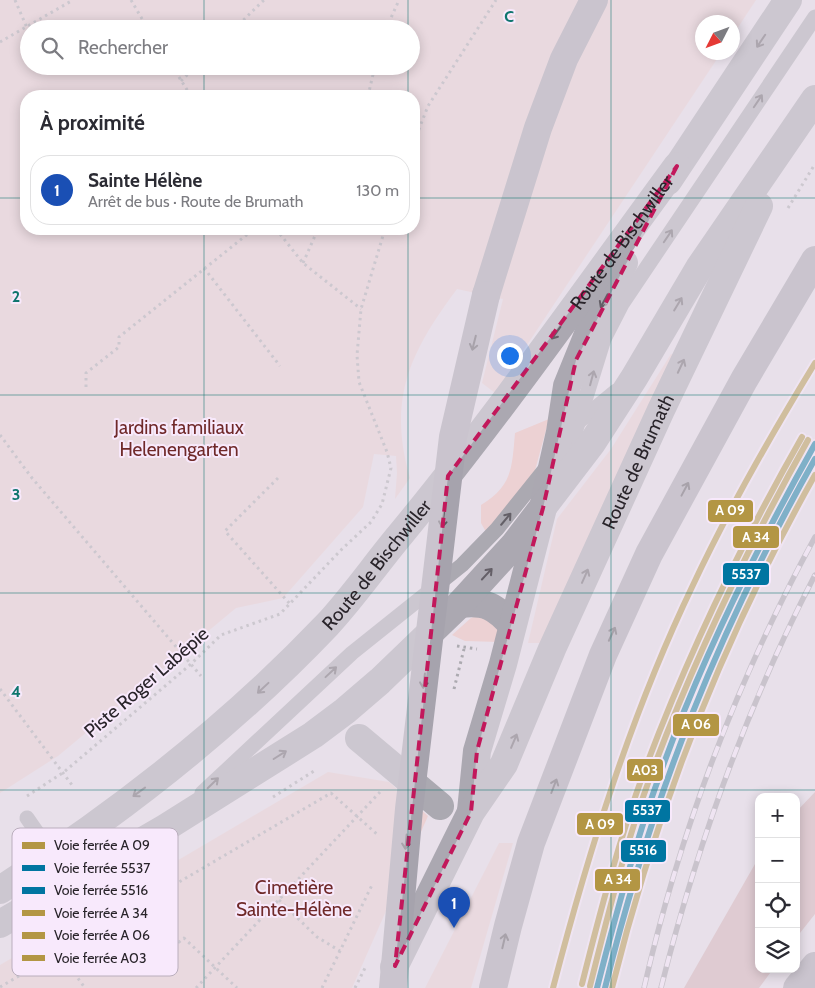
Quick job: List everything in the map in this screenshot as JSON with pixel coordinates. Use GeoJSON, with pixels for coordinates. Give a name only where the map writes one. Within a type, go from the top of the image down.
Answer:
{"type":"FeatureCollection","features":[{"type":"Feature","properties":{"kind":"highway"},"geometry":{"type":"LineString","coordinates":[[393,988],[409,809],[453,437],[486,295],[538,128],[564,59],[594,0]]}},
{"type":"Feature","properties":{"kind":"highway"},"geometry":{"type":"LineString","coordinates":[[501,246],[545,132],[576,67],[615,0]]}},
{"type":"Feature","properties":{"kind":"highway"},"geometry":{"type":"LineString","coordinates":[[493,988],[531,843],[603,655],[649,554],[744,380],[815,260]]}},
{"type":"Feature","properties":{"kind":"highway"},"geometry":{"type":"LineString","coordinates":[[797,988],[815,966]]}},
{"type":"Feature","properties":{"kind":"main road","name":"Route de Brumath"},"geometry":{"type":"LineString","coordinates":[[471,812],[477,751],[503,664],[543,508],[567,386],[576,360],[595,317],[677,166],[788,0]]}},
{"type":"Feature","properties":{"kind":"main road","name":"Route de Brumath"},"geometry":{"type":"LineString","coordinates":[[543,508],[592,443],[635,376],[699,268],[811,105]]}},
{"type":"Feature","properties":{"kind":"main road","name":"Route de Brumath"},"geometry":{"type":"LineString","coordinates":[[383,988],[471,812],[504,764],[552,649],[660,410],[733,257],[811,105]]}},
{"type":"Feature","properties":{"kind":"main road","name":"Route de Bischwiller"},"geometry":{"type":"LineString","coordinates":[[91,828],[150,785],[247,703],[329,622],[495,416],[677,166]]}},
{"type":"Feature","properties":{"kind":"main road"},"geometry":{"type":"LineString","coordinates":[[165,828],[345,711],[460,604],[514,545],[543,508]]}},
{"type":"Feature","properties":{"kind":"main road"},"geometry":{"type":"LineString","coordinates":[[460,604],[479,602],[494,608],[512,625]]}},
{"type":"Feature","properties":{"kind":"main road","name":"Route de Bischwiller"},"geometry":{"type":"LineString","coordinates":[[0,890],[12,882]]}},
{"type":"Feature","properties":{"kind":"street"},"geometry":{"type":"LineString","coordinates":[[359,738],[440,806]]}},
{"type":"Feature","properties":{"kind":"lane"},"geometry":{"type":"LineString","coordinates":[[471,812],[511,681],[576,424],[604,339],[622,304],[815,17]]}},
{"type":"Feature","properties":{"kind":"lane"},"geometry":{"type":"LineString","coordinates":[[165,828],[352,652],[462,565],[498,529],[554,458],[576,424],[635,376]]}},
{"type":"Feature","properties":{"kind":"lane"},"geometry":{"type":"LineString","coordinates":[[27,818],[34,828]]}},
{"type":"Feature","properties":{"kind":"path"},"geometry":{"type":"LineString","coordinates":[[15,0],[24,20]]}},
{"type":"Feature","properties":{"kind":"path"},"geometry":{"type":"LineString","coordinates":[[40,20],[73,0]]}},
{"type":"Feature","properties":{"kind":"path"},"geometry":{"type":"LineString","coordinates":[[131,0],[143,20]]}},
{"type":"Feature","properties":{"kind":"path"},"geometry":{"type":"LineString","coordinates":[[243,20],[264,0]]}},
{"type":"Feature","properties":{"kind":"path"},"geometry":{"type":"LineString","coordinates":[[390,20],[399,0]]}},
{"type":"Feature","properties":{"kind":"path"},"geometry":{"type":"LineString","coordinates":[[420,127],[428,106],[496,0]]}},
{"type":"Feature","properties":{"kind":"path"},"geometry":{"type":"LineString","coordinates":[[0,42],[20,32]]}},
{"type":"Feature","properties":{"kind":"path"},"geometry":{"type":"LineString","coordinates":[[177,75],[187,90]]}},
{"type":"Feature","properties":{"kind":"path"},"geometry":{"type":"LineString","coordinates":[[181,81],[187,75]]}},
{"type":"Feature","properties":{"kind":"path"},"geometry":{"type":"LineString","coordinates":[[369,90],[373,75]]}},
{"type":"Feature","properties":{"kind":"path"},"geometry":{"type":"LineString","coordinates":[[86,387],[86,374],[119,347],[119,337],[246,235]]}},
{"type":"Feature","properties":{"kind":"path"},"geometry":{"type":"LineString","coordinates":[[281,235],[303,263],[361,309]]}},
{"type":"Feature","properties":{"kind":"path"},"geometry":{"type":"LineString","coordinates":[[303,263],[315,235]]}},
{"type":"Feature","properties":{"kind":"path","name":"Piste Roger Labépie"},"geometry":{"type":"LineString","coordinates":[[24,798],[64,772],[191,664],[221,635],[280,614],[371,522],[382,504],[391,468],[387,452],[359,382],[357,355],[361,309],[383,235]]}},
{"type":"Feature","properties":{"kind":"path"},"geometry":{"type":"LineString","coordinates":[[204,268],[280,366]]}},
{"type":"Feature","properties":{"kind":"path"},"geometry":{"type":"LineString","coordinates":[[0,435],[32,478],[201,676]]}},
{"type":"Feature","properties":{"kind":"path"},"geometry":{"type":"LineString","coordinates":[[278,478],[225,531],[290,604]]}},
{"type":"Feature","properties":{"kind":"path"},"geometry":{"type":"LineString","coordinates":[[0,690],[72,785]]}},
{"type":"Feature","properties":{"kind":"path"},"geometry":{"type":"LineString","coordinates":[[196,988],[383,789]]}},
{"type":"Feature","properties":{"kind":"path"},"geometry":{"type":"LineString","coordinates":[[178,882],[330,793],[384,840]]}},
{"type":"Feature","properties":{"kind":"path"},"geometry":{"type":"LineString","coordinates":[[322,988],[373,882]]}},
{"type":"Feature","properties":{"kind":"path"},"geometry":{"type":"LineString","coordinates":[[279,900],[317,937],[340,951]]}},
{"type":"Feature","properties":{"kind":"path"},"geometry":{"type":"LineString","coordinates":[[178,941],[179,942],[184,938],[237,988]]}},
{"type":"Feature","properties":{"kind":"path"},"geometry":{"type":"LineString","coordinates":[[0,987],[19,976]]}},
{"type":"Feature","properties":{"kind":"path"},"geometry":{"type":"LineString","coordinates":[[76,976],[85,988]]}},
{"type":"Feature","properties":{"kind":"highlighted area"},"geometry":{"type":"Polygon","coordinates":[[[677,166],[576,360],[543,508],[477,751],[471,812],[395,966],[448,476],[677,166]]]}},
{"type":"Feature","properties":{"kind":"green space","name":"Jardins familiaux Helenengarten"},"geometry":{"type":"Polygon","coordinates":[[[0,0],[756,0],[740,24],[740,15],[695,15],[695,60],[716,60],[495,393],[482,383],[503,299],[457,289],[427,334],[415,356],[407,378],[402,400],[401,424],[403,450],[410,478],[395,499],[396,456],[374,454],[363,507],[283,598],[236,608],[58,756],[0,793],[0,0]]]}},
{"type":"Feature","properties":{"kind":"green space"},"geometry":{"type":"Polygon","coordinates":[[[671,354],[674,357],[607,496],[542,643],[528,643],[557,519],[611,449],[671,354]]]}},
{"type":"Feature","properties":{"kind":"green space"},"geometry":{"type":"Polygon","coordinates":[[[549,419],[534,474],[486,532],[481,523],[481,505],[492,498],[505,483],[513,456],[515,433],[549,419]]]}},
{"type":"Feature","properties":{"kind":"green space"},"geometry":{"type":"Polygon","coordinates":[[[477,616],[494,624],[499,632],[499,642],[465,641],[452,635],[471,618],[477,616]]]}},
{"type":"Feature","properties":{"kind":"green space","name":"Cimetière Sainte-Hélène"},"geometry":{"type":"Polygon","coordinates":[[[328,772],[389,782],[428,816],[352,988],[0,988],[0,965],[12,958],[12,976],[178,976],[178,860],[328,772]]]}},
{"type":"Feature","properties":{"kind":"green space"},"geometry":{"type":"Polygon","coordinates":[[[499,843],[513,843],[471,988],[425,988],[499,843]]]}},
{"type":"Feature","properties":{"kind":"shaded area"},"geometry":{"type":"Polygon","coordinates":[[[815,792],[815,914],[800,933],[800,838],[800,808],[815,792]]]}},
{"type":"Feature","properties":{"kind":"shaded area"},"geometry":{"type":"Polygon","coordinates":[[[755,864],[755,973],[770,973],[759,988],[684,988],[755,864]]]}},
{"type":"Feature","properties":{"kind":"railway"},"geometry":{"type":"LineString","coordinates":[[644,988],[675,871],[714,756],[761,645],[815,537]]}},
{"type":"Feature","properties":{"kind":"railway"},"geometry":{"type":"LineString","coordinates":[[661,988],[691,882],[726,777],[767,675],[815,575]]}},
{"type":"Feature","properties":{"kind":"transit line"},"geometry":{"type":"LineString","coordinates":[[553,988],[581,885],[613,783],[650,683],[707,556],[736,500],[815,363]]}},
{"type":"Feature","properties":{"kind":"transit line"},"geometry":{"type":"LineString","coordinates":[[590,986],[626,851],[652,772],[669,729],[704,645],[724,603],[764,521],[808,440]]}},
{"type":"Feature","properties":{"kind":"transit line"},"geometry":{"type":"LineString","coordinates":[[612,988],[650,854],[696,724],[751,598],[815,475]]}},
{"type":"Feature","properties":{"kind":"rail line","name":"A03"},"geometry":{"type":"LineString","coordinates":[[582,984],[618,849],[645,769],[662,726],[697,642],[717,600],[758,518],[802,437]]}},
{"type":"Feature","properties":{"kind":"rail line","name":"5537"},"geometry":{"type":"LineString","coordinates":[[597,988],[633,855],[650,803],[692,691],[750,566],[815,444]]}},
{"type":"Feature","properties":{"kind":"rail line","name":"5516"},"geometry":{"type":"LineString","coordinates":[[605,988],[644,849],[691,716],[718,651],[748,587],[815,459]]}},
{"type":"Feature","properties":{"kind":"place","name":"Sainte Hélène"},"geometry":{"type":"Point","coordinates":[454,928]}}]}
